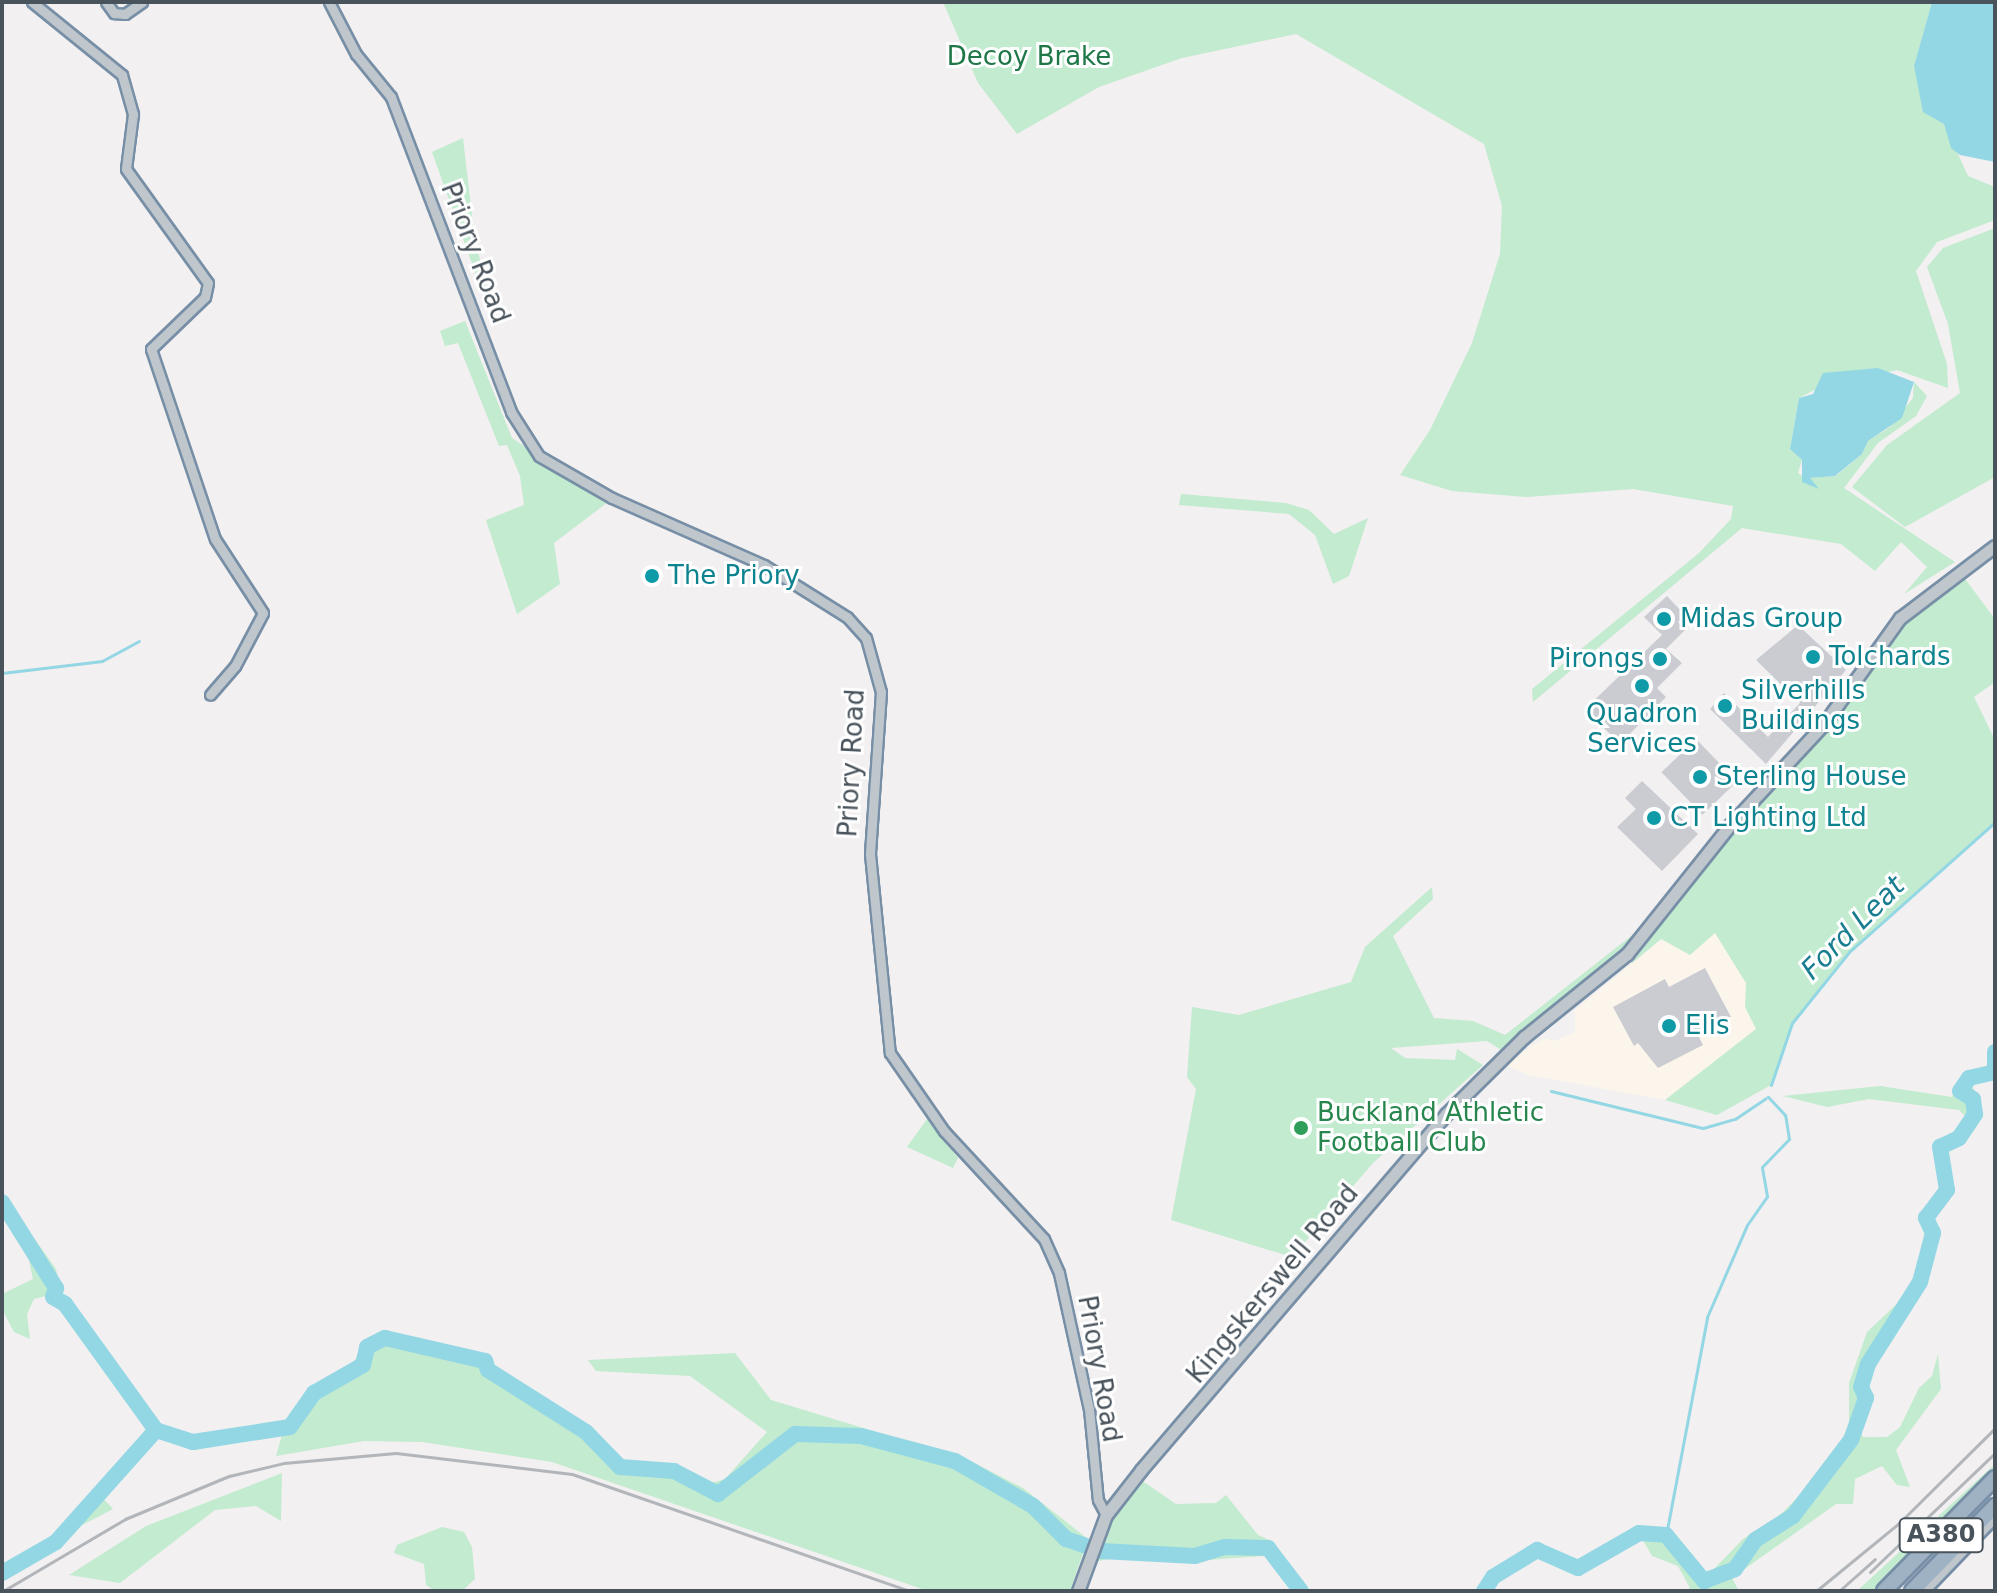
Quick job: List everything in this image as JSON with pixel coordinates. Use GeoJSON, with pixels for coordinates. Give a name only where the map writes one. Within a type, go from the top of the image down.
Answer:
{"type":"FeatureCollection","features":[{"type":"Feature","properties":{"kind":"highway","name":"A380"},"geometry":{"type":"LineString","coordinates":[[1884,1591],[1995,1478]]}},
{"type":"Feature","properties":{"kind":"highway","name":"A380"},"geometry":{"type":"LineString","coordinates":[[1912,1591],[1995,1506]]}},
{"type":"Feature","properties":{"kind":"street"},"geometry":{"type":"LineString","coordinates":[[32,2],[122,75],[133,114],[126,169],[208,283],[205,297],[151,349],[210,528],[263,613],[235,666],[210,695]]}},
{"type":"Feature","properties":{"kind":"street"},"geometry":{"type":"LineString","coordinates":[[106,2],[114,13],[125,14],[142,2]]}},
{"type":"Feature","properties":{"kind":"street","name":"Priory Road"},"geometry":{"type":"LineString","coordinates":[[329,2],[356,54],[391,97],[511,412],[539,456],[612,498],[778,572],[847,617],[866,638],[881,692],[870,854],[890,1053],[944,1131],[1044,1239],[1059,1273],[1089,1409],[1098,1500],[1106,1515]]}},
{"type":"Feature","properties":{"kind":"street","name":"Kingskerswell Road"},"geometry":{"type":"LineString","coordinates":[[1080,1585],[1106,1515],[1446,1114],[1498,1061],[1627,954],[1729,826],[1823,725],[1900,618],[1995,546]]}},
{"type":"Feature","properties":{"kind":"street"},"geometry":{"type":"LineString","coordinates":[[1924,1591],[1995,1517]]}},
{"type":"Feature","properties":{"kind":"shaded area"},"geometry":{"type":"Polygon","coordinates":[[[1715,933],[1746,983],[1756,1029],[1665,1100],[1528,1075],[1503,1064],[1545,1038],[1555,1041],[1575,1032],[1575,1010],[1662,939],[1715,933]]]}},
{"type":"Feature","properties":{"kind":"green space","name":"Decoy Brake"},"geometry":{"type":"Polygon","coordinates":[[[943,2],[1932,2],[1915,63],[1919,89],[1942,119],[1968,176],[1995,187],[1995,220],[1937,242],[1916,271],[1947,364],[1948,388],[1897,370],[1818,388],[1799,398],[1790,449],[1802,460],[1798,473],[1817,487],[1809,478],[1836,476],[1862,454],[1868,441],[1890,427],[1913,398],[1914,382],[1927,396],[1916,416],[1878,443],[1844,488],[1955,562],[1904,594],[1927,567],[1901,542],[1875,571],[1841,544],[1742,528],[1533,702],[1532,689],[1699,553],[1731,519],[1733,506],[1633,489],[1527,497],[1452,491],[1400,475],[1430,430],[1472,343],[1500,254],[1502,206],[1484,144],[1296,34],[1182,58],[1099,87],[1017,134],[978,83],[943,2]]]}},
{"type":"Feature","properties":{"kind":"green space"},"geometry":{"type":"Polygon","coordinates":[[[463,138],[474,233],[495,328],[432,152],[463,138]]]}},
{"type":"Feature","properties":{"kind":"green space"},"geometry":{"type":"Polygon","coordinates":[[[1995,228],[1995,477],[1905,527],[1852,487],[1887,445],[1960,393],[1948,324],[1927,267],[1943,248],[1995,228]]]}},
{"type":"Feature","properties":{"kind":"green space"},"geometry":{"type":"Polygon","coordinates":[[[465,321],[512,438],[608,502],[554,543],[560,584],[517,614],[486,520],[524,505],[520,476],[507,445],[499,446],[458,343],[445,346],[440,331],[465,321]]]}},
{"type":"Feature","properties":{"kind":"green space"},"geometry":{"type":"Polygon","coordinates":[[[1181,494],[1286,503],[1309,510],[1334,534],[1368,518],[1349,576],[1333,584],[1315,535],[1289,514],[1179,505],[1181,494]]]}},
{"type":"Feature","properties":{"kind":"green space"},"geometry":{"type":"Polygon","coordinates":[[[1962,575],[1995,619],[1995,682],[1974,697],[1995,740],[1995,822],[1849,952],[1792,1023],[1771,1085],[1717,1115],[1665,1100],[1756,1029],[1745,1007],[1746,983],[1715,933],[1690,955],[1661,939],[1631,964],[1727,835],[1817,744],[1901,624],[1962,575]]]}},
{"type":"Feature","properties":{"kind":"green space","name":"Buckland Athletic Football Club"},"geometry":{"type":"Polygon","coordinates":[[[1432,887],[1433,899],[1393,936],[1434,1018],[1473,1021],[1505,1035],[1640,929],[1607,966],[1501,1050],[1487,1041],[1391,1048],[1405,1058],[1455,1060],[1457,1049],[1483,1065],[1373,1163],[1292,1257],[1171,1220],[1196,1089],[1187,1077],[1192,1007],[1239,1015],[1351,982],[1365,947],[1432,887]]]}},
{"type":"Feature","properties":{"kind":"green space"},"geometry":{"type":"Polygon","coordinates":[[[1969,1078],[1979,1101],[1979,1115],[1970,1121],[1959,1110],[1869,1099],[1827,1107],[1783,1096],[1880,1086],[1952,1097],[1957,1084],[1969,1078]]]}},
{"type":"Feature","properties":{"kind":"green space"},"geometry":{"type":"Polygon","coordinates":[[[927,1119],[958,1158],[953,1168],[907,1147],[927,1119]]]}},
{"type":"Feature","properties":{"kind":"green space"},"geometry":{"type":"Polygon","coordinates":[[[2,1193],[56,1269],[62,1292],[34,1299],[27,1314],[30,1339],[14,1332],[2,1309],[2,1294],[33,1279],[26,1247],[2,1214],[2,1193]]]}},
{"type":"Feature","properties":{"kind":"green space"},"geometry":{"type":"Polygon","coordinates":[[[1920,1282],[1868,1364],[1858,1425],[1863,1437],[1887,1437],[1900,1427],[1919,1388],[1932,1376],[1938,1354],[1941,1389],[1896,1450],[1910,1487],[1897,1485],[1882,1466],[1855,1479],[1853,1504],[1836,1504],[1732,1578],[1739,1591],[1685,1591],[1690,1588],[1678,1566],[1652,1556],[1639,1533],[1667,1529],[1696,1570],[1711,1572],[1743,1539],[1776,1519],[1823,1472],[1849,1432],[1849,1383],[1867,1332],[1920,1282]]]}},
{"type":"Feature","properties":{"kind":"green space"},"geometry":{"type":"Polygon","coordinates":[[[385,1338],[485,1361],[488,1370],[586,1432],[620,1467],[674,1471],[712,1483],[725,1479],[767,1432],[690,1376],[596,1371],[588,1360],[735,1353],[771,1400],[969,1460],[1023,1488],[1088,1539],[1070,1591],[928,1591],[552,1462],[422,1442],[364,1441],[276,1456],[284,1428],[308,1397],[351,1367],[364,1344],[385,1338]]]}},
{"type":"Feature","properties":{"kind":"green space"},"geometry":{"type":"Polygon","coordinates":[[[1995,1464],[1995,1477],[1881,1591],[1857,1591],[1995,1464]]]}},
{"type":"Feature","properties":{"kind":"green space"},"geometry":{"type":"Polygon","coordinates":[[[282,1473],[281,1521],[256,1506],[215,1510],[120,1583],[69,1575],[146,1526],[282,1473]]]}},
{"type":"Feature","properties":{"kind":"green space"},"geometry":{"type":"Polygon","coordinates":[[[1141,1480],[1176,1504],[1216,1503],[1226,1495],[1258,1535],[1274,1542],[1306,1591],[1295,1591],[1275,1561],[1264,1556],[1177,1562],[1128,1556],[1092,1562],[1113,1512],[1141,1480]]]}},
{"type":"Feature","properties":{"kind":"green space"},"geometry":{"type":"Polygon","coordinates":[[[97,1492],[113,1509],[44,1545],[97,1492]]]}},
{"type":"Feature","properties":{"kind":"green space"},"geometry":{"type":"Polygon","coordinates":[[[442,1527],[464,1532],[472,1547],[475,1579],[462,1591],[435,1591],[426,1585],[424,1564],[394,1553],[397,1545],[442,1527]]]}},
{"type":"Feature","properties":{"kind":"water"},"geometry":{"type":"Polygon","coordinates":[[[1932,2],[1995,2],[1995,162],[1960,155],[1951,148],[1944,124],[1923,112],[1914,66],[1932,2]]]}},
{"type":"Feature","properties":{"kind":"water"},"geometry":{"type":"Polygon","coordinates":[[[1878,368],[1914,382],[1902,418],[1868,441],[1862,454],[1835,476],[1810,478],[1819,489],[1802,482],[1802,460],[1790,449],[1799,398],[1813,394],[1823,373],[1878,368]]]}},
{"type":"Feature","properties":{"kind":"building"},"geometry":{"type":"Polygon","coordinates":[[[1667,596],[1686,616],[1678,622],[1686,629],[1666,649],[1682,663],[1657,688],[1666,697],[1620,744],[1585,709],[1662,635],[1644,617],[1667,596]]]}},
{"type":"Feature","properties":{"kind":"building","name":"Silverhills Buildings"},"geometry":{"type":"Polygon","coordinates":[[[1798,625],[1846,670],[1766,764],[1710,709],[1724,693],[1768,737],[1800,703],[1756,660],[1798,625]]]}},
{"type":"Feature","properties":{"kind":"building","name":"Sterling House"},"geometry":{"type":"Polygon","coordinates":[[[1696,739],[1737,781],[1702,815],[1661,772],[1696,739]]]}},
{"type":"Feature","properties":{"kind":"building","name":"CT Lighting Ltd"},"geometry":{"type":"Polygon","coordinates":[[[1642,781],[1698,834],[1662,871],[1617,827],[1636,809],[1625,798],[1642,781]]]}},
{"type":"Feature","properties":{"kind":"building","name":"Elis"},"geometry":{"type":"Polygon","coordinates":[[[1705,968],[1731,1017],[1698,1035],[1703,1045],[1658,1068],[1638,1043],[1634,1046],[1613,1007],[1665,979],[1669,987],[1705,968]]]}},
{"type":"Feature","properties":{"kind":"waterway"},"geometry":{"type":"LineString","coordinates":[[2,673],[102,661],[139,641]]}},
{"type":"Feature","properties":{"kind":"waterway","name":"Ford Leat"},"geometry":{"type":"LineString","coordinates":[[1771,1085],[1792,1023],[1849,952],[1995,822]]}},
{"type":"Feature","properties":{"kind":"waterway"},"geometry":{"type":"LineString","coordinates":[[1995,1052],[1995,1070]]}},
{"type":"Feature","properties":{"kind":"waterway"},"geometry":{"type":"LineString","coordinates":[[1484,1591],[1493,1577],[1537,1550],[1578,1568],[1639,1533],[1666,1535],[1704,1581],[1735,1569],[1755,1540],[1793,1516],[1851,1440],[1866,1398],[1861,1387],[1868,1364],[1920,1282],[1933,1233],[1926,1218],[1947,1190],[1940,1147],[1959,1138],[1975,1114],[1973,1099],[1960,1091],[1969,1078],[1995,1072]]}},
{"type":"Feature","properties":{"kind":"waterway","name":"Ford Leat"},"geometry":{"type":"LineString","coordinates":[[1551,1091],[1703,1128],[1735,1119],[1766,1098]]}},
{"type":"Feature","properties":{"kind":"waterway"},"geometry":{"type":"LineString","coordinates":[[1666,1535],[1707,1317],[1747,1225],[1767,1196],[1762,1167],[1789,1139],[1785,1115],[1768,1097]]}},
{"type":"Feature","properties":{"kind":"waterway"},"geometry":{"type":"LineString","coordinates":[[2,1202],[56,1288],[53,1297],[65,1304],[156,1430]]}},
{"type":"Feature","properties":{"kind":"waterway"},"geometry":{"type":"LineString","coordinates":[[2,1573],[56,1542],[156,1430],[193,1442],[290,1427],[314,1393],[363,1365],[367,1347],[385,1338],[485,1361],[488,1370],[586,1432],[620,1467],[674,1471],[718,1494],[795,1434],[861,1436],[955,1461],[1033,1506],[1066,1539],[1101,1551],[1195,1556],[1225,1547],[1268,1548],[1301,1591]]}},
{"type":"Feature","properties":{"kind":"railway"},"geometry":{"type":"LineString","coordinates":[[1816,1591],[1898,1524],[1995,1428]]}},
{"type":"Feature","properties":{"kind":"railway"},"geometry":{"type":"LineString","coordinates":[[3,1591],[125,1519],[229,1476],[284,1463],[396,1453],[572,1474],[909,1591]]}},
{"type":"Feature","properties":{"kind":"railway"},"geometry":{"type":"LineString","coordinates":[[1870,1572],[1995,1453]]}},
{"type":"Feature","properties":{"kind":"railway"},"geometry":{"type":"LineString","coordinates":[[1839,1591],[1875,1559]]}},
{"type":"Feature","properties":{"kind":"place","name":"The Priory"},"geometry":{"type":"Point","coordinates":[652,576]}},
{"type":"Feature","properties":{"kind":"place","name":"Midas Group"},"geometry":{"type":"Point","coordinates":[1664,619]}},
{"type":"Feature","properties":{"kind":"place","name":"Tolchards"},"geometry":{"type":"Point","coordinates":[1813,657]}},
{"type":"Feature","properties":{"kind":"place","name":"Pirongs"},"geometry":{"type":"Point","coordinates":[1660,659]}},
{"type":"Feature","properties":{"kind":"place","name":"Quadron Services"},"geometry":{"type":"Point","coordinates":[1642,686]}},
{"type":"Feature","properties":{"kind":"place","name":"Silverhills Buildings"},"geometry":{"type":"Point","coordinates":[1725,706]}},
{"type":"Feature","properties":{"kind":"place","name":"Sterling House"},"geometry":{"type":"Point","coordinates":[1700,777]}},
{"type":"Feature","properties":{"kind":"place","name":"CT Lighting Ltd"},"geometry":{"type":"Point","coordinates":[1654,818]}},
{"type":"Feature","properties":{"kind":"place","name":"Elis"},"geometry":{"type":"Point","coordinates":[1669,1026]}},
{"type":"Feature","properties":{"kind":"place","name":"Buckland Athletic Football Club"},"geometry":{"type":"Point","coordinates":[1301,1128]}}]}
